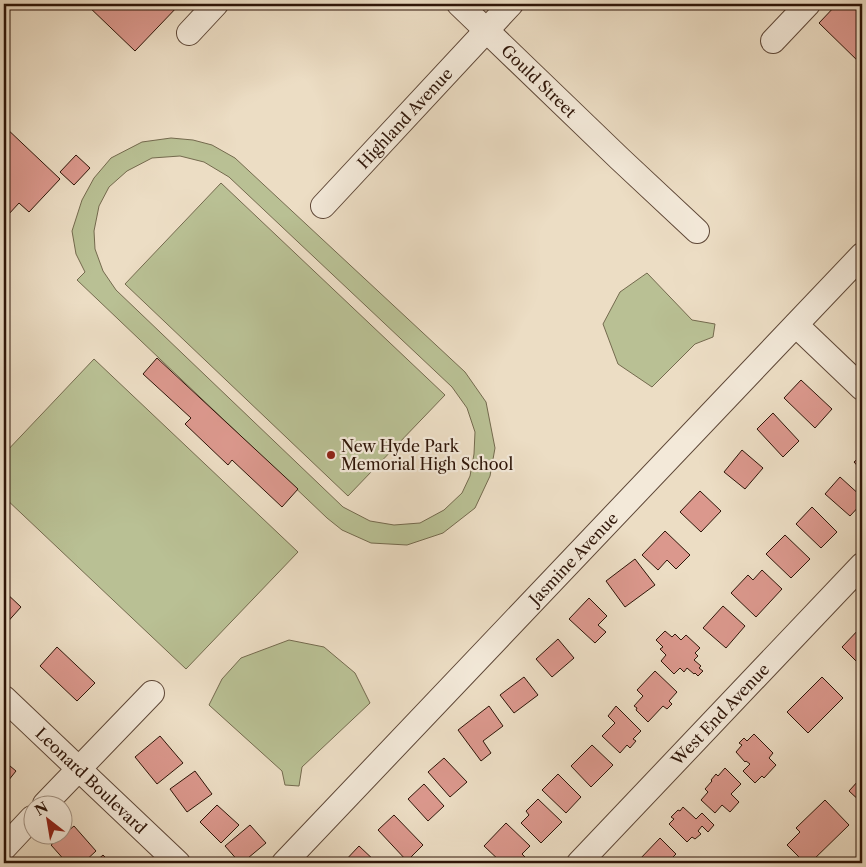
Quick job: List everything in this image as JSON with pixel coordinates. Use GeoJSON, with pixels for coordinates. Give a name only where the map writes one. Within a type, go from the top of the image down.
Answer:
{"type":"FeatureCollection","features":[{"type":"Feature","properties":{"kind":"street"},"geometry":{"type":"LineString","coordinates":[[189,33],[216,4]]}},
{"type":"Feature","properties":{"kind":"street","name":"Gould Street"},"geometry":{"type":"LineString","coordinates":[[459,4],[697,231]]}},
{"type":"Feature","properties":{"kind":"street","name":"Highland Avenue"},"geometry":{"type":"LineString","coordinates":[[323,206],[511,4]]}},
{"type":"Feature","properties":{"kind":"street"},"geometry":{"type":"LineString","coordinates":[[773,41],[808,4]]}},
{"type":"Feature","properties":{"kind":"street","name":"Jasmine Avenue"},"geometry":{"type":"LineString","coordinates":[[284,863],[862,255]]}},
{"type":"Feature","properties":{"kind":"street"},"geometry":{"type":"LineString","coordinates":[[796,325],[862,388]]}},
{"type":"Feature","properties":{"kind":"street","name":"West End Avenue"},"geometry":{"type":"LineString","coordinates":[[579,863],[862,565]]}},
{"type":"Feature","properties":{"kind":"street"},"geometry":{"type":"LineString","coordinates":[[55,794],[152,693]]}},
{"type":"Feature","properties":{"kind":"street","name":"Leonard Boulevard"},"geometry":{"type":"LineString","coordinates":[[4,698],[178,863]]}},
{"type":"Feature","properties":{"kind":"street"},"geometry":{"type":"LineString","coordinates":[[4,848],[22,829]]}},
{"type":"Feature","properties":{"kind":"green space"},"geometry":{"type":"Polygon","coordinates":[[[171,138],[193,140],[212,145],[235,158],[465,372],[486,402],[495,448],[490,476],[475,508],[443,533],[407,545],[371,543],[342,530],[327,518],[77,280],[85,272],[76,254],[72,231],[82,200],[94,178],[111,158],[142,142],[171,138]],[[180,156],[152,158],[127,171],[109,187],[99,206],[94,231],[95,249],[103,271],[116,290],[343,507],[370,521],[394,525],[420,523],[444,510],[462,493],[470,476],[475,432],[467,408],[452,387],[229,177],[204,162],[180,156]]]}},
{"type":"Feature","properties":{"kind":"green space"},"geometry":{"type":"Polygon","coordinates":[[[221,183],[445,395],[348,496],[125,284],[221,183]]]}},
{"type":"Feature","properties":{"kind":"green space"},"geometry":{"type":"Polygon","coordinates":[[[647,273],[692,320],[715,324],[713,337],[695,344],[652,387],[618,364],[603,324],[620,292],[647,273]]]}},
{"type":"Feature","properties":{"kind":"green space"},"geometry":{"type":"Polygon","coordinates":[[[94,359],[298,552],[186,669],[4,497],[4,454],[94,359]]]}},
{"type":"Feature","properties":{"kind":"green space"},"geometry":{"type":"Polygon","coordinates":[[[289,640],[324,647],[355,673],[370,703],[302,767],[299,786],[285,785],[282,771],[209,705],[222,679],[241,658],[289,640]]]}},
{"type":"Feature","properties":{"kind":"building"},"geometry":{"type":"Polygon","coordinates":[[[86,4],[180,4],[135,51],[86,4]]]}},
{"type":"Feature","properties":{"kind":"building"},"geometry":{"type":"Polygon","coordinates":[[[837,4],[862,4],[862,65],[819,23],[837,4]]]}},
{"type":"Feature","properties":{"kind":"building"},"geometry":{"type":"Polygon","coordinates":[[[4,126],[60,179],[29,212],[19,203],[8,215],[4,211],[4,126]]]}},
{"type":"Feature","properties":{"kind":"building"},"geometry":{"type":"Polygon","coordinates":[[[76,155],[90,168],[74,185],[60,172],[76,155]]]}},
{"type":"Feature","properties":{"kind":"building"},"geometry":{"type":"Polygon","coordinates":[[[157,358],[298,489],[282,507],[232,460],[228,465],[185,424],[191,418],[143,374],[157,358]]]}},
{"type":"Feature","properties":{"kind":"building"},"geometry":{"type":"Polygon","coordinates":[[[801,380],[832,409],[815,428],[784,398],[801,380]]]}},
{"type":"Feature","properties":{"kind":"building"},"geometry":{"type":"Polygon","coordinates":[[[773,413],[799,441],[783,457],[757,429],[773,413]]]}},
{"type":"Feature","properties":{"kind":"building"},"geometry":{"type":"Polygon","coordinates":[[[742,450],[763,468],[745,489],[724,472],[742,450]]]}},
{"type":"Feature","properties":{"kind":"building"},"geometry":{"type":"Polygon","coordinates":[[[862,455],[862,471],[854,462],[862,455]]]}},
{"type":"Feature","properties":{"kind":"building"},"geometry":{"type":"Polygon","coordinates":[[[840,477],[862,497],[862,503],[850,516],[825,494],[840,477]]]}},
{"type":"Feature","properties":{"kind":"building"},"geometry":{"type":"Polygon","coordinates":[[[700,491],[721,511],[701,532],[680,512],[700,491]]]}},
{"type":"Feature","properties":{"kind":"building"},"geometry":{"type":"Polygon","coordinates":[[[812,507],[837,532],[821,548],[796,524],[812,507]]]}},
{"type":"Feature","properties":{"kind":"building"},"geometry":{"type":"Polygon","coordinates":[[[665,531],[690,555],[676,569],[667,560],[658,570],[642,555],[665,531]]]}},
{"type":"Feature","properties":{"kind":"building"},"geometry":{"type":"Polygon","coordinates":[[[785,535],[810,559],[791,578],[766,554],[785,535]]]}},
{"type":"Feature","properties":{"kind":"building"},"geometry":{"type":"Polygon","coordinates":[[[635,559],[655,585],[625,607],[606,581],[635,559]]]}},
{"type":"Feature","properties":{"kind":"building"},"geometry":{"type":"Polygon","coordinates":[[[762,570],[782,589],[756,617],[731,593],[748,575],[753,580],[762,570]]]}},
{"type":"Feature","properties":{"kind":"building"},"geometry":{"type":"Polygon","coordinates":[[[4,591],[21,607],[4,626],[4,591]]]}},
{"type":"Feature","properties":{"kind":"building"},"geometry":{"type":"Polygon","coordinates":[[[589,598],[607,616],[598,625],[606,632],[595,643],[569,619],[589,598]]]}},
{"type":"Feature","properties":{"kind":"building"},"geometry":{"type":"Polygon","coordinates":[[[723,606],[745,626],[726,648],[703,628],[723,606]]]}},
{"type":"Feature","properties":{"kind":"building"},"geometry":{"type":"Polygon","coordinates":[[[862,626],[862,663],[860,665],[842,647],[862,626]]]}},
{"type":"Feature","properties":{"kind":"building"},"geometry":{"type":"Polygon","coordinates":[[[665,631],[672,637],[675,634],[681,640],[686,635],[700,648],[695,653],[698,656],[694,660],[701,666],[699,668],[703,671],[698,676],[687,668],[684,672],[680,668],[674,674],[661,661],[666,655],[660,649],[663,647],[656,640],[665,631]]]}},
{"type":"Feature","properties":{"kind":"building"},"geometry":{"type":"Polygon","coordinates":[[[558,639],[574,658],[552,677],[536,659],[558,639]]]}},
{"type":"Feature","properties":{"kind":"building"},"geometry":{"type":"Polygon","coordinates":[[[57,647],[95,683],[77,701],[40,666],[57,647]]]}},
{"type":"Feature","properties":{"kind":"building"},"geometry":{"type":"Polygon","coordinates":[[[655,671],[677,692],[669,701],[672,704],[667,709],[663,706],[648,722],[634,706],[643,696],[637,690],[655,671]]]}},
{"type":"Feature","properties":{"kind":"building"},"geometry":{"type":"Polygon","coordinates":[[[524,677],[538,695],[514,713],[500,695],[524,677]]]}},
{"type":"Feature","properties":{"kind":"building"},"geometry":{"type":"Polygon","coordinates":[[[822,677],[843,698],[808,733],[787,712],[822,677]]]}},
{"type":"Feature","properties":{"kind":"building"},"geometry":{"type":"Polygon","coordinates":[[[489,706],[503,726],[483,741],[491,753],[481,761],[458,730],[489,706]]]}},
{"type":"Feature","properties":{"kind":"building"},"geometry":{"type":"Polygon","coordinates":[[[616,706],[641,731],[633,739],[636,741],[630,748],[627,745],[620,753],[602,736],[615,723],[608,716],[616,706]]]}},
{"type":"Feature","properties":{"kind":"building"},"geometry":{"type":"Polygon","coordinates":[[[754,734],[773,753],[769,758],[776,765],[764,778],[762,776],[755,783],[743,771],[750,764],[745,762],[736,752],[742,745],[739,743],[744,738],[747,741],[754,734]]]}},
{"type":"Feature","properties":{"kind":"building"},"geometry":{"type":"Polygon","coordinates":[[[160,736],[183,763],[157,784],[135,757],[160,736]]]}},
{"type":"Feature","properties":{"kind":"building"},"geometry":{"type":"Polygon","coordinates":[[[592,745],[613,765],[591,787],[571,766],[592,745]]]}},
{"type":"Feature","properties":{"kind":"building"},"geometry":{"type":"Polygon","coordinates":[[[444,758],[467,782],[450,797],[428,772],[444,758]]]}},
{"type":"Feature","properties":{"kind":"building"},"geometry":{"type":"Polygon","coordinates":[[[4,761],[16,771],[4,786],[4,761]]]}},
{"type":"Feature","properties":{"kind":"building"},"geometry":{"type":"Polygon","coordinates":[[[725,768],[741,784],[731,794],[739,802],[730,812],[722,805],[715,813],[701,800],[708,792],[705,789],[711,780],[716,774],[718,776],[725,768]]]}},
{"type":"Feature","properties":{"kind":"building"},"geometry":{"type":"Polygon","coordinates":[[[195,771],[212,794],[187,812],[170,789],[195,771]]]}},
{"type":"Feature","properties":{"kind":"building"},"geometry":{"type":"Polygon","coordinates":[[[558,774],[581,797],[566,813],[542,790],[558,774]]]}},
{"type":"Feature","properties":{"kind":"building"},"geometry":{"type":"Polygon","coordinates":[[[862,774],[862,803],[849,791],[862,774]]]}},
{"type":"Feature","properties":{"kind":"building"},"geometry":{"type":"Polygon","coordinates":[[[424,784],[444,806],[428,821],[408,799],[424,784]]]}},
{"type":"Feature","properties":{"kind":"building"},"geometry":{"type":"Polygon","coordinates":[[[538,799],[562,822],[541,843],[521,823],[529,815],[526,811],[538,799]]]}},
{"type":"Feature","properties":{"kind":"building"},"geometry":{"type":"Polygon","coordinates":[[[825,800],[849,825],[810,863],[805,863],[787,845],[800,832],[796,828],[825,800]]]}},
{"type":"Feature","properties":{"kind":"building"},"geometry":{"type":"Polygon","coordinates":[[[217,805],[239,825],[221,843],[200,822],[217,805]]]}},
{"type":"Feature","properties":{"kind":"building"},"geometry":{"type":"Polygon","coordinates":[[[683,807],[696,819],[702,813],[714,825],[708,832],[702,826],[698,831],[701,834],[695,839],[692,837],[687,842],[669,824],[674,819],[671,817],[683,807]]]}},
{"type":"Feature","properties":{"kind":"building"},"geometry":{"type":"Polygon","coordinates":[[[394,815],[423,845],[407,861],[378,830],[394,815]]]}},
{"type":"Feature","properties":{"kind":"building"},"geometry":{"type":"Polygon","coordinates":[[[506,823],[530,846],[522,854],[526,858],[520,863],[516,861],[513,863],[502,863],[484,846],[506,823]]]}},
{"type":"Feature","properties":{"kind":"building"},"geometry":{"type":"Polygon","coordinates":[[[250,825],[266,843],[240,863],[225,846],[250,825]]]}},
{"type":"Feature","properties":{"kind":"building"},"geometry":{"type":"Polygon","coordinates":[[[74,826],[96,851],[83,863],[67,863],[51,845],[72,844],[72,828],[74,826]]]}},
{"type":"Feature","properties":{"kind":"building"},"geometry":{"type":"Polygon","coordinates":[[[660,838],[676,854],[667,863],[643,863],[639,860],[660,838]]]}},
{"type":"Feature","properties":{"kind":"building"},"geometry":{"type":"Polygon","coordinates":[[[359,846],[377,863],[343,863],[359,846]]]}},
{"type":"Feature","properties":{"kind":"building"},"geometry":{"type":"Polygon","coordinates":[[[103,855],[111,863],[94,863],[103,855]]]}},
{"type":"Feature","properties":{"kind":"place","name":"New Hyde Park Memorial High School"},"geometry":{"type":"Point","coordinates":[331,455]}}]}
